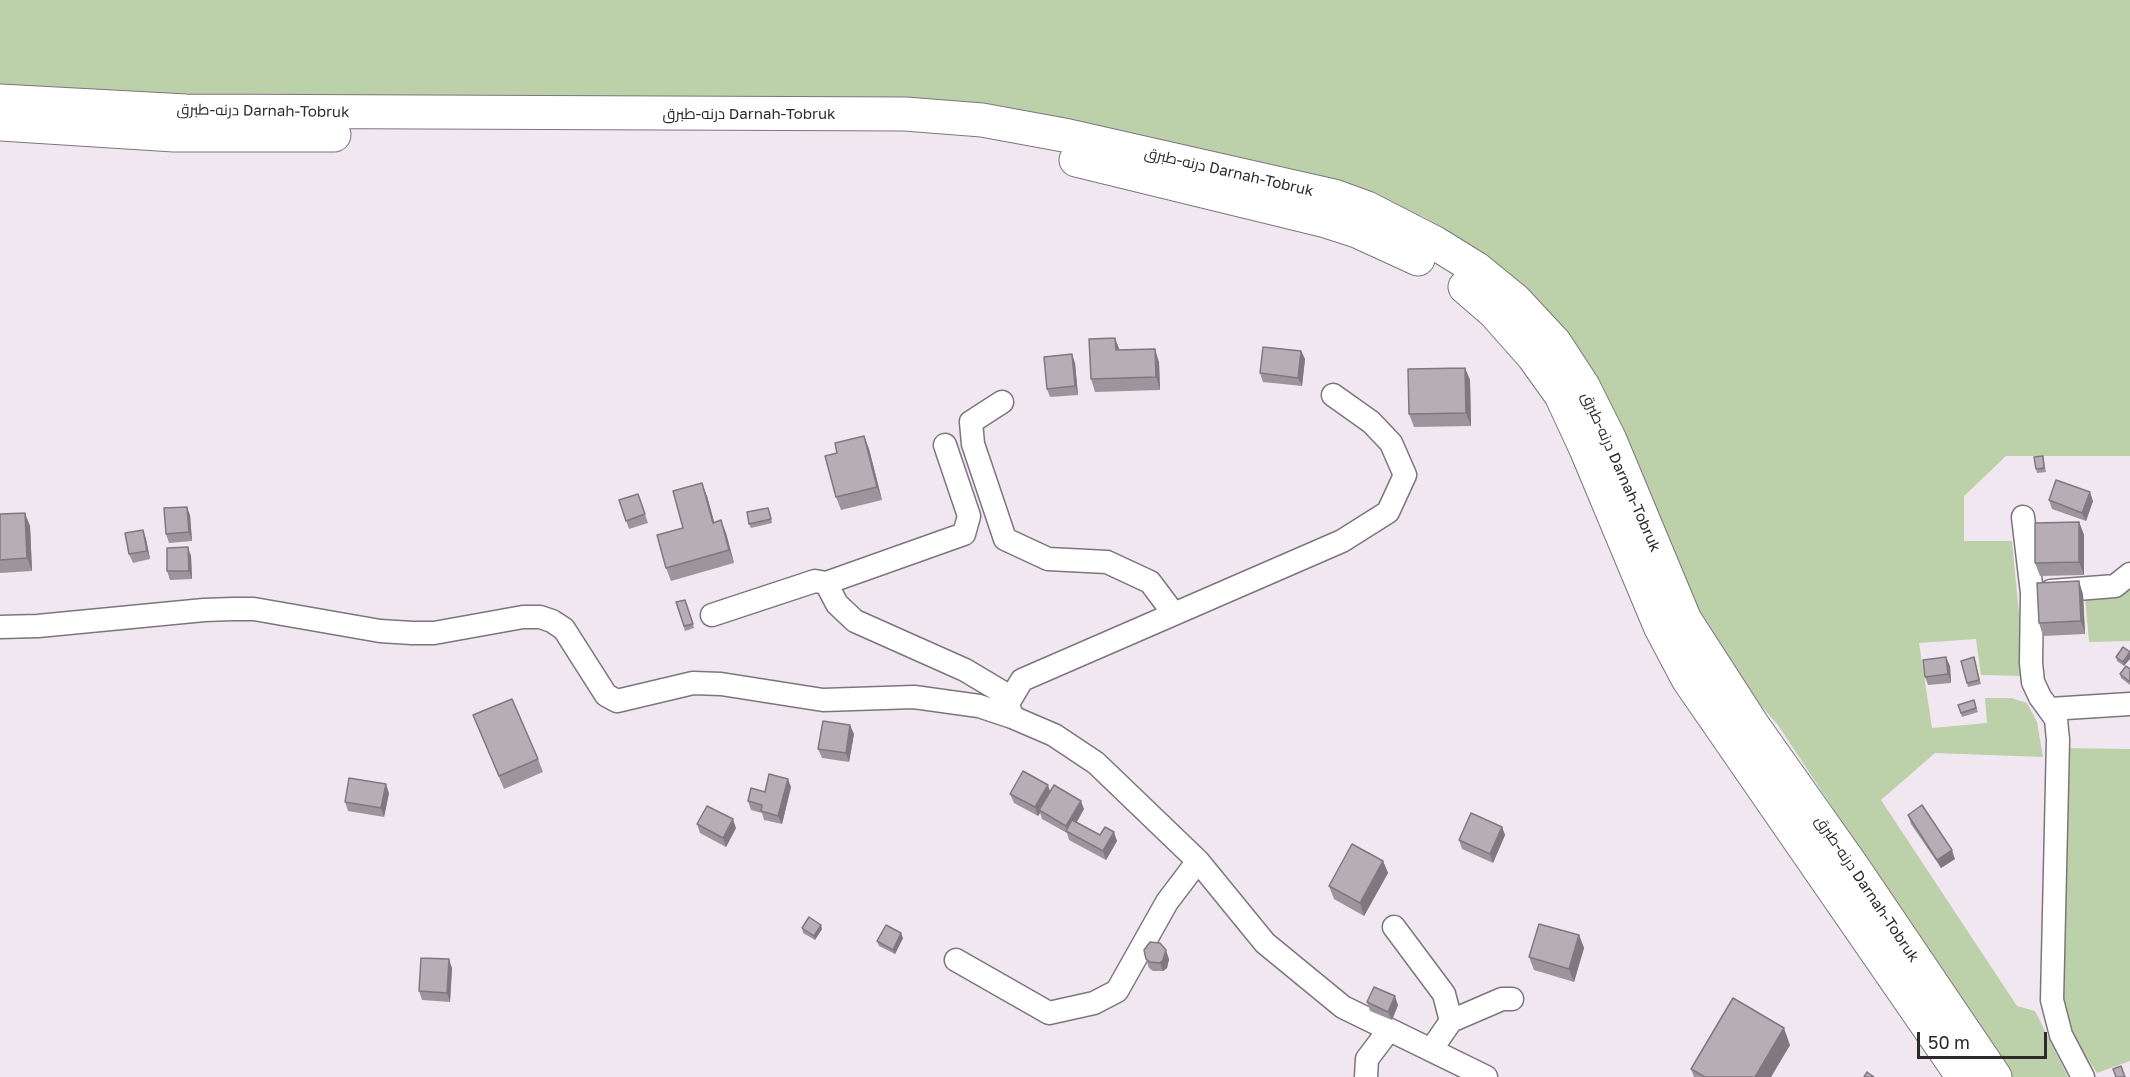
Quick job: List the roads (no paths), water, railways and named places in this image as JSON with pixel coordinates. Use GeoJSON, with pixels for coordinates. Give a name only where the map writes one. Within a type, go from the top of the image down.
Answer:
{"type":"FeatureCollection","features":[{"type":"Feature","properties":{"kind":"highway","name":"درنه-طبرق Darnah-Tobruk"},"geometry":{"type":"LineString","coordinates":[[0,101],[186,111],[905,114],[982,120],[1069,135],[1334,196],[1366,208],[1435,243],[1477,269],[1515,300],[1555,343],[1583,386],[1610,440],[1685,620],[1752,724],[1853,867],[1995,1077]]}},
{"type":"Feature","properties":{"kind":"highway","name":"درنه-طبرق Darnah-Tobruk"},"geometry":{"type":"LineString","coordinates":[[0,124],[174,135],[904,136],[979,142],[1064,157],[1326,221],[1357,231],[1393,248],[1462,284],[1494,312],[1533,356],[1561,394],[1660,626],[1688,679],[1964,1077]]}},
{"type":"Feature","properties":{"kind":"street"},"geometry":{"type":"LineString","coordinates":[[1010,711],[1022,680],[1342,542],[1388,512],[1405,476],[1390,443],[1371,422],[1333,395]]}},
{"type":"Feature","properties":{"kind":"street"},"geometry":{"type":"LineString","coordinates":[[1002,402],[971,422],[973,444],[1005,539],[1048,559],[1107,562],[1150,582],[1174,614]]}},
{"type":"Feature","properties":{"kind":"street"},"geometry":{"type":"LineString","coordinates":[[712,615],[815,581],[826,583],[964,534],[969,516],[945,445]]}},
{"type":"Feature","properties":{"kind":"street"},"geometry":{"type":"LineString","coordinates":[[2023,517],[2032,593],[2033,682],[2056,720],[2058,740],[2052,1000],[2061,1035],[2084,1077]]}},
{"type":"Feature","properties":{"kind":"street"},"geometry":{"type":"LineString","coordinates":[[2032,593],[2115,586],[2130,574]]}},
{"type":"Feature","properties":{"kind":"street"},"geometry":{"type":"LineString","coordinates":[[826,583],[837,604],[855,621],[965,670],[1002,693],[1010,711]]}},
{"type":"Feature","properties":{"kind":"street"},"geometry":{"type":"LineString","coordinates":[[0,627],[254,609],[380,631],[434,633],[523,617],[540,617],[564,629],[606,695],[617,701],[693,683],[721,684],[823,700],[914,698],[1010,711],[1054,735],[1096,763],[1198,861],[1265,943],[1342,1007],[1486,1077]]}},
{"type":"Feature","properties":{"kind":"street"},"geometry":{"type":"LineString","coordinates":[[2050,709],[2130,704]]}},
{"type":"Feature","properties":{"kind":"street"},"geometry":{"type":"LineString","coordinates":[[956,960],[1049,1013],[1094,1004],[1117,991],[1167,902],[1198,861]]}},
{"type":"Feature","properties":{"kind":"street"},"geometry":{"type":"LineString","coordinates":[[1394,927],[1444,994],[1451,1022]]}},
{"type":"Feature","properties":{"kind":"street"},"geometry":{"type":"LineString","coordinates":[[1431,1050],[1451,1022],[1502,999],[1512,999]]}},
{"type":"Feature","properties":{"kind":"street"},"geometry":{"type":"LineString","coordinates":[[1366,1077],[1367,1059],[1389,1030]]}}]}
